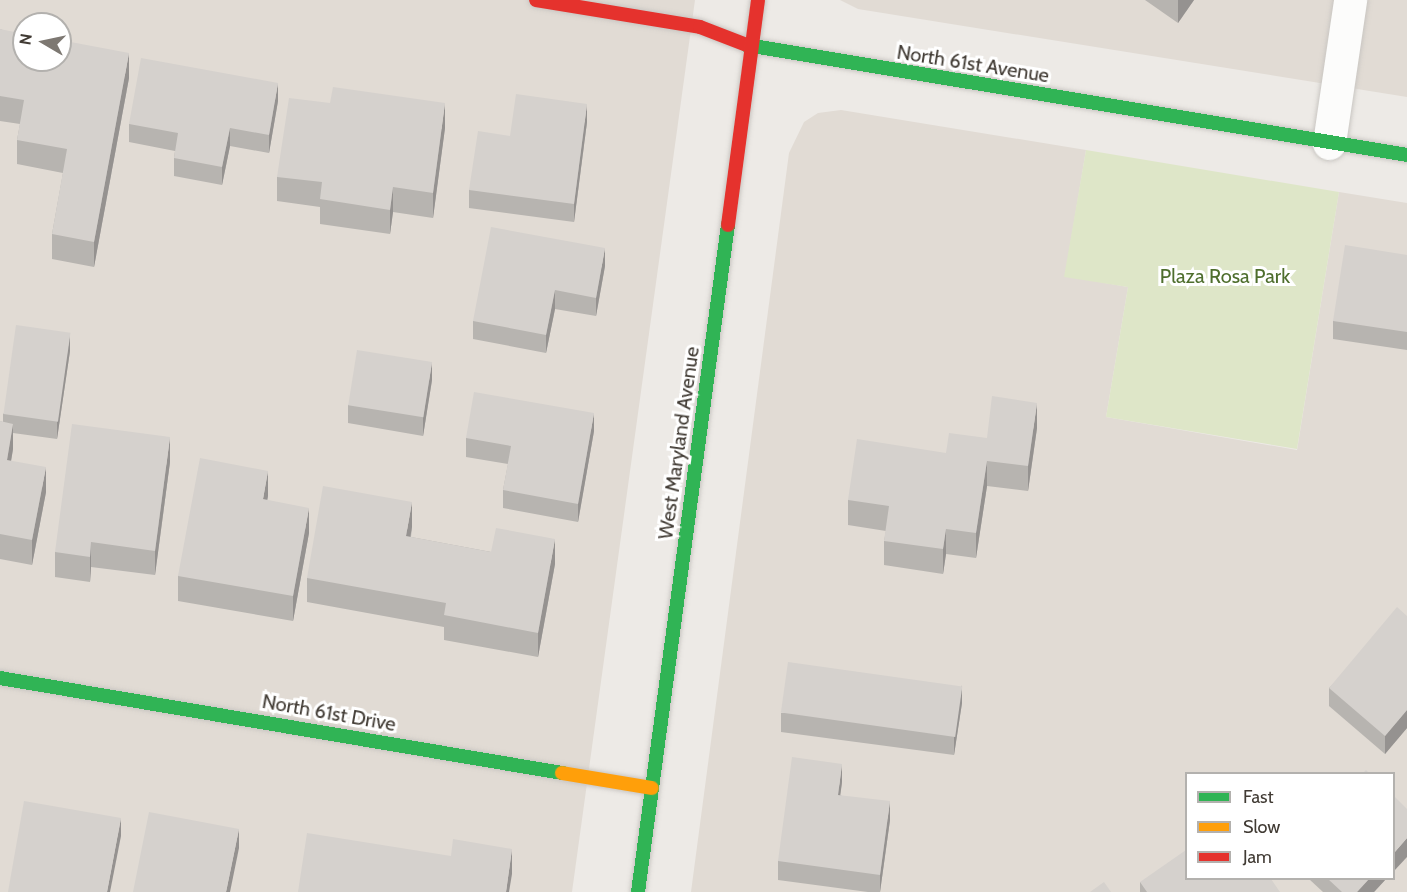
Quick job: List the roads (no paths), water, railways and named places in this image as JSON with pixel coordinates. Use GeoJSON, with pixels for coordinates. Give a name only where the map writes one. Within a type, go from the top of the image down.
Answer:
{"type":"FeatureCollection","features":[{"type":"Feature","properties":{"kind":"street","name":"North 61st Avenue"},"geometry":{"type":"LineString","coordinates":[[536,0],[700,27],[752,46],[1407,155]]}},
{"type":"Feature","properties":{"kind":"street","name":"West Maryland Avenue"},"geometry":{"type":"LineString","coordinates":[[638,892],[758,0]]}},
{"type":"Feature","properties":{"kind":"street"},"geometry":{"type":"LineString","coordinates":[[1329,143],[1350,0]]}},
{"type":"Feature","properties":{"kind":"street","name":"North 61st Drive"},"geometry":{"type":"LineString","coordinates":[[0,678],[652,788]]}},
{"type":"Feature","properties":{"kind":"park label","name":"Plaza Rosa Park"},"geometry":{"type":"Point","coordinates":[1225,276]}}]}
